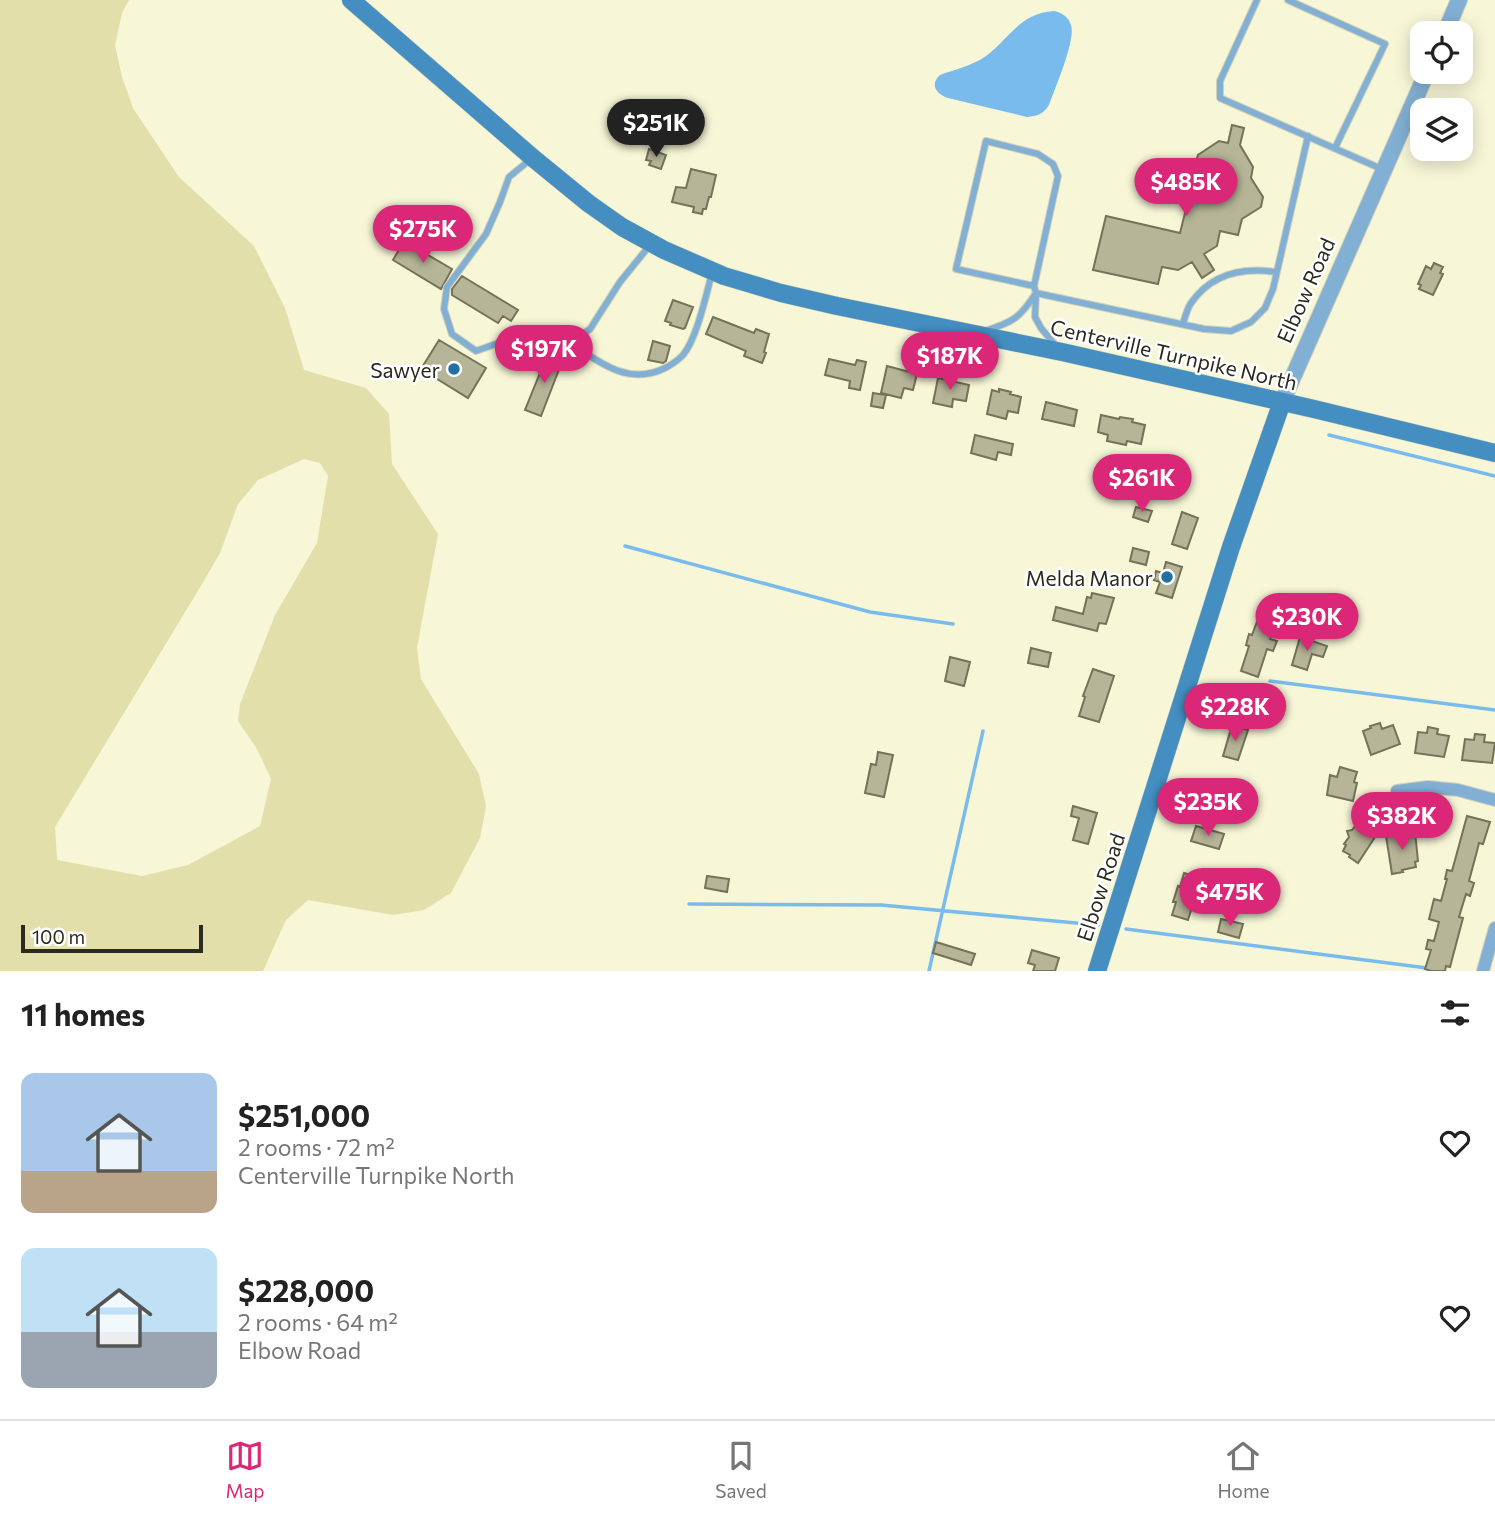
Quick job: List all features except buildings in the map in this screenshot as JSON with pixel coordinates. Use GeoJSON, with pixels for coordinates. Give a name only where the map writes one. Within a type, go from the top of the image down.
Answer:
{"type":"FeatureCollection","features":[{"type":"Feature","properties":{"kind":"main road","name":"Centerville Turnpike North"},"geometry":{"type":"LineString","coordinates":[[351,0],[588,203],[651,243],[713,271],[781,292],[1062,352],[1495,453]]}},
{"type":"Feature","properties":{"kind":"main road","name":"Elbow Road"},"geometry":{"type":"LineString","coordinates":[[1097,971],[1231,547],[1282,402]]}},
{"type":"Feature","properties":{"kind":"street"},"geometry":{"type":"LineString","coordinates":[[1450,21],[1460,0]]}},
{"type":"Feature","properties":{"kind":"street","name":"Elbow Road"},"geometry":{"type":"LineString","coordinates":[[1282,402],[1422,84]]}},
{"type":"Feature","properties":{"kind":"street"},"geometry":{"type":"LineString","coordinates":[[1397,791],[1428,787],[1458,790],[1495,800]]}},
{"type":"Feature","properties":{"kind":"street"},"geometry":{"type":"LineString","coordinates":[[1483,971],[1495,928]]}},
{"type":"Feature","properties":{"kind":"lane"},"geometry":{"type":"LineString","coordinates":[[1257,0],[1220,81],[1220,98],[1384,170]]}},
{"type":"Feature","properties":{"kind":"lane"},"geometry":{"type":"LineString","coordinates":[[1288,0],[1385,44],[1335,148]]}},
{"type":"Feature","properties":{"kind":"lane"},"geometry":{"type":"LineString","coordinates":[[1062,352],[1035,317],[1035,289],[1058,176],[1053,164],[1038,154],[986,141],[956,270],[1035,289],[1183,324],[1231,331],[1251,322],[1265,308],[1273,289],[1308,136]]}},
{"type":"Feature","properties":{"kind":"lane"},"geometry":{"type":"LineString","coordinates":[[533,158],[509,177],[486,234],[447,287],[444,309],[452,334],[476,351],[501,342],[528,337],[571,343],[591,357],[625,374],[656,372],[683,355],[713,271]]}},
{"type":"Feature","properties":{"kind":"lane"},"geometry":{"type":"LineString","coordinates":[[571,343],[590,328],[620,282],[651,243]]}},
{"type":"Feature","properties":{"kind":"lane"},"geometry":{"type":"LineString","coordinates":[[1183,324],[1190,304],[1205,288],[1224,276],[1243,270],[1276,272]]}},
{"type":"Feature","properties":{"kind":"lane"},"geometry":{"type":"LineString","coordinates":[[976,335],[1021,315],[1035,289]]}},
{"type":"Feature","properties":{"kind":"shaded area"},"geometry":{"type":"Polygon","coordinates":[[[0,0],[129,0],[122,13],[115,45],[133,108],[179,177],[254,246],[285,308],[304,370],[366,388],[389,414],[392,464],[438,534],[417,648],[421,679],[479,774],[486,806],[480,838],[451,893],[424,910],[393,915],[308,900],[286,920],[263,971],[0,971],[0,0]],[[304,459],[258,480],[238,504],[220,553],[55,827],[57,860],[142,876],[188,865],[260,826],[271,779],[257,749],[238,721],[240,704],[275,615],[317,543],[328,476],[320,463],[304,459]]]}},
{"type":"Feature","properties":{"kind":"water"},"geometry":{"type":"Polygon","coordinates":[[[1054,11],[1066,17],[1071,25],[1071,41],[1049,105],[1042,112],[1027,117],[948,98],[936,89],[935,82],[940,75],[981,59],[1024,21],[1054,11]]]}},
{"type":"Feature","properties":{"kind":"waterway"},"geometry":{"type":"LineString","coordinates":[[1329,435],[1495,476]]}},
{"type":"Feature","properties":{"kind":"waterway"},"geometry":{"type":"LineString","coordinates":[[625,546],[870,612],[953,624]]}},
{"type":"Feature","properties":{"kind":"waterway"},"geometry":{"type":"LineString","coordinates":[[1270,681],[1495,710]]}},
{"type":"Feature","properties":{"kind":"waterway"},"geometry":{"type":"LineString","coordinates":[[929,971],[983,731]]}},
{"type":"Feature","properties":{"kind":"waterway"},"geometry":{"type":"LineString","coordinates":[[689,904],[881,905],[1098,925]]}},
{"type":"Feature","properties":{"kind":"waterway"},"geometry":{"type":"LineString","coordinates":[[1126,929],[1427,968]]}},
{"type":"Feature","properties":{"kind":"place","name":"Sawyer"},"geometry":{"type":"Point","coordinates":[454,369]}},
{"type":"Feature","properties":{"kind":"place","name":"Melda Manor"},"geometry":{"type":"Point","coordinates":[1167,577]}}]}
